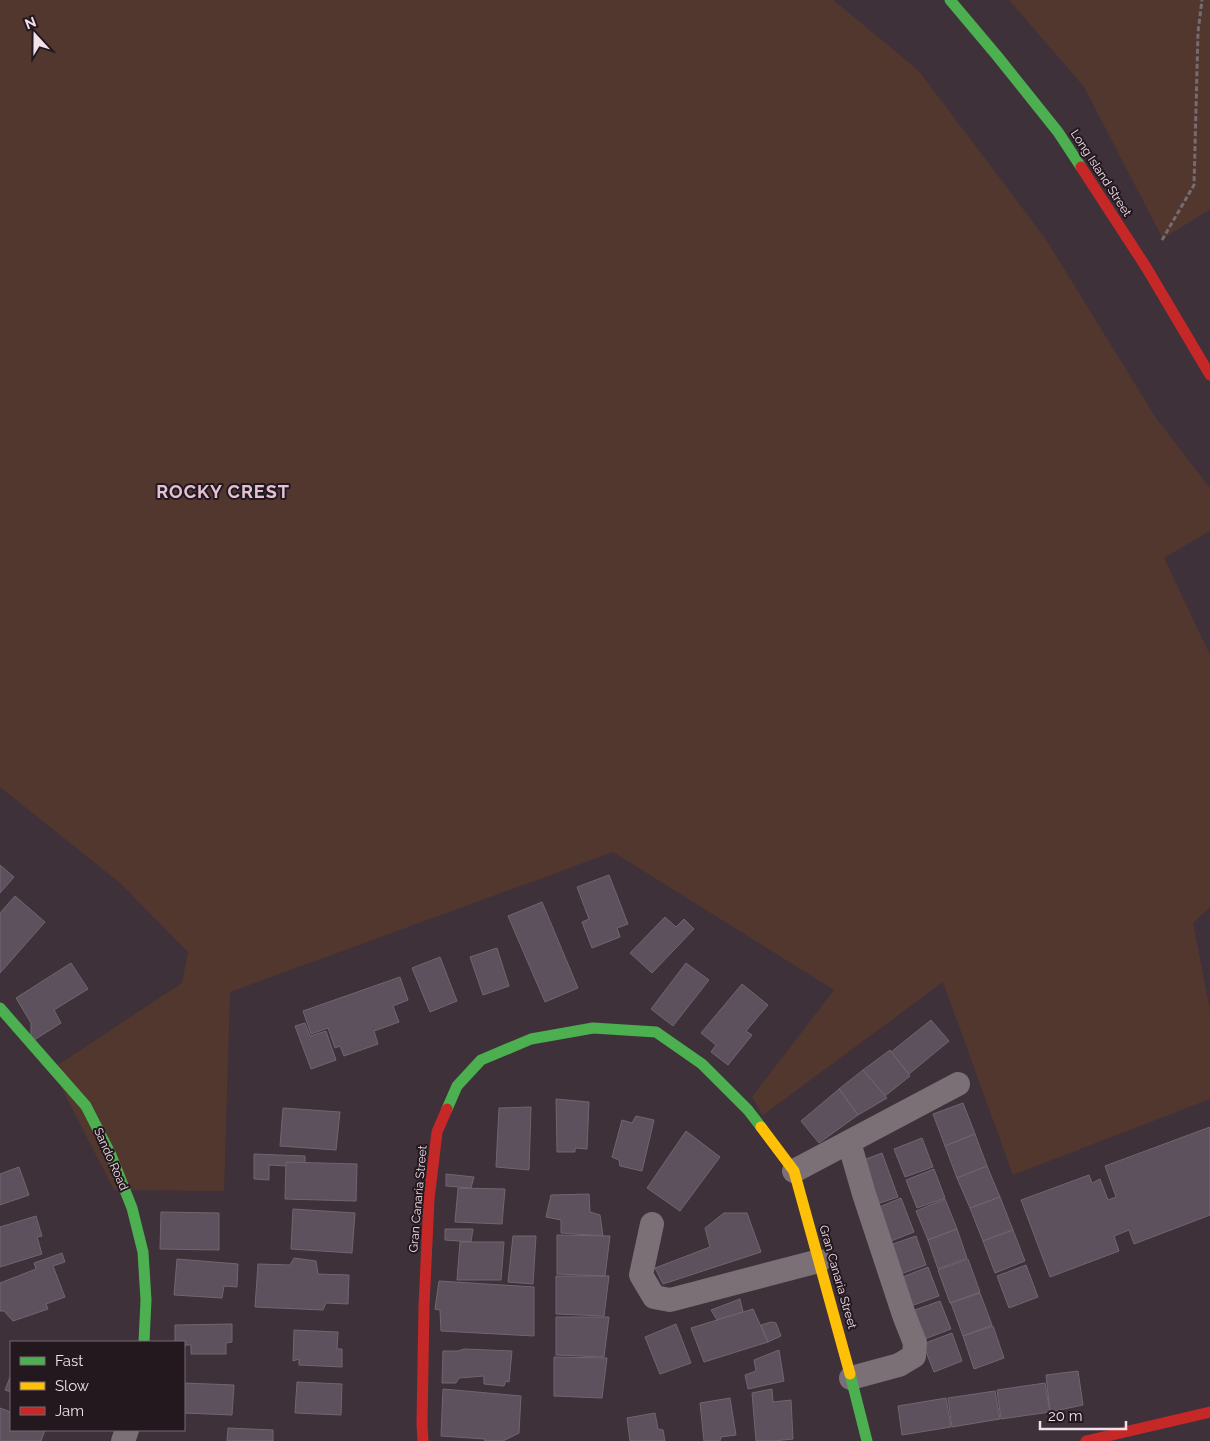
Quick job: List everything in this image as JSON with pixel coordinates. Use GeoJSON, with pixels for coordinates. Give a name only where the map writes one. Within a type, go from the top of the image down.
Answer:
{"type":"FeatureCollection","features":[{"type":"Feature","properties":{"kind":"street","name":"Long Island Street"},"geometry":{"type":"LineString","coordinates":[[950,0],[1058,132],[1146,267],[1210,375]]}},
{"type":"Feature","properties":{"kind":"street","name":"Sando Road"},"geometry":{"type":"LineString","coordinates":[[0,1008],[86,1106],[111,1156],[132,1208],[143,1252],[146,1300],[144,1341]]}},
{"type":"Feature","properties":{"kind":"street","name":"Gran Canaria Street"},"geometry":{"type":"LineString","coordinates":[[423,1441],[424,1306],[429,1199],[437,1132],[457,1086],[481,1060],[531,1039],[593,1028],[656,1032],[702,1064],[748,1110],[794,1171],[852,1378],[867,1441]]}},
{"type":"Feature","properties":{"kind":"street"},"geometry":{"type":"LineString","coordinates":[[794,1171],[958,1084]]}},
{"type":"Feature","properties":{"kind":"street"},"geometry":{"type":"LineString","coordinates":[[849,1142],[867,1204],[915,1343],[914,1356],[899,1365],[852,1378]]}},
{"type":"Feature","properties":{"kind":"street"},"geometry":{"type":"LineString","coordinates":[[652,1224],[641,1275],[654,1297],[670,1300],[819,1261]]}},
{"type":"Feature","properties":{"kind":"street"},"geometry":{"type":"LineString","coordinates":[[1086,1441],[1148,1434],[1210,1412]]}},
{"type":"Feature","properties":{"kind":"path"},"geometry":{"type":"LineString","coordinates":[[1146,267],[1194,185],[1198,32],[1202,0]]}},
{"type":"Feature","properties":{"kind":"shaded area"},"geometry":{"type":"Polygon","coordinates":[[[0,0],[833,0],[918,70],[1045,238],[1156,418],[1210,488],[1210,531],[1164,558],[1210,655],[1210,907],[1193,923],[1210,1010],[1210,1099],[1013,1175],[943,982],[763,1115],[752,1097],[834,990],[613,852],[230,992],[224,1191],[114,1190],[52,1069],[182,983],[188,952],[120,883],[0,787],[0,0]]]}},
{"type":"Feature","properties":{"kind":"shaded area"},"geometry":{"type":"Polygon","coordinates":[[[1009,0],[1210,0],[1210,209],[1163,239],[1084,87],[1009,0]]]}},
{"type":"Feature","properties":{"kind":"building"},"geometry":{"type":"Polygon","coordinates":[[[0,865],[14,877],[0,893],[0,865]]]}},
{"type":"Feature","properties":{"kind":"building"},"geometry":{"type":"Polygon","coordinates":[[[609,875],[628,924],[617,928],[620,937],[592,948],[582,922],[589,919],[577,887],[609,875]]]}},
{"type":"Feature","properties":{"kind":"building"},"geometry":{"type":"Polygon","coordinates":[[[15,896],[45,922],[0,973],[0,913],[15,896]]]}},
{"type":"Feature","properties":{"kind":"building"},"geometry":{"type":"Polygon","coordinates":[[[542,902],[578,988],[545,1002],[508,916],[542,902]]]}},
{"type":"Feature","properties":{"kind":"building"},"geometry":{"type":"Polygon","coordinates":[[[665,917],[676,927],[684,919],[694,929],[652,973],[630,953],[665,917]]]}},
{"type":"Feature","properties":{"kind":"building"},"geometry":{"type":"Polygon","coordinates":[[[497,948],[509,986],[483,995],[470,957],[497,948]]]}},
{"type":"Feature","properties":{"kind":"building"},"geometry":{"type":"Polygon","coordinates":[[[440,957],[457,1001],[430,1012],[412,968],[440,957]]]}},
{"type":"Feature","properties":{"kind":"building"},"geometry":{"type":"Polygon","coordinates":[[[71,963],[88,989],[54,1010],[61,1023],[31,1042],[31,1023],[16,998],[71,963]]]}},
{"type":"Feature","properties":{"kind":"building"},"geometry":{"type":"Polygon","coordinates":[[[686,963],[709,980],[673,1026],[651,1009],[686,963]]]}},
{"type":"Feature","properties":{"kind":"building"},"geometry":{"type":"Polygon","coordinates":[[[400,977],[408,1000],[393,1006],[399,1022],[374,1031],[378,1044],[344,1056],[340,1046],[335,1048],[328,1028],[311,1034],[303,1011],[400,977]]]}},
{"type":"Feature","properties":{"kind":"building"},"geometry":{"type":"Polygon","coordinates":[[[742,984],[768,1005],[746,1031],[752,1035],[728,1065],[711,1052],[716,1045],[701,1033],[742,984]]]}},
{"type":"Feature","properties":{"kind":"building"},"geometry":{"type":"Polygon","coordinates":[[[931,1020],[949,1041],[909,1074],[891,1052],[931,1020]]]}},
{"type":"Feature","properties":{"kind":"building"},"geometry":{"type":"Polygon","coordinates":[[[305,1023],[310,1036],[326,1031],[336,1060],[311,1069],[295,1026],[305,1023]]]}},
{"type":"Feature","properties":{"kind":"building"},"geometry":{"type":"Polygon","coordinates":[[[890,1050],[910,1076],[885,1096],[863,1070],[890,1050]]]}},
{"type":"Feature","properties":{"kind":"building"},"geometry":{"type":"Polygon","coordinates":[[[863,1070],[887,1098],[858,1115],[839,1089],[863,1070]]]}},
{"type":"Feature","properties":{"kind":"building"},"geometry":{"type":"Polygon","coordinates":[[[839,1089],[858,1115],[819,1143],[801,1121],[839,1089]]]}},
{"type":"Feature","properties":{"kind":"building"},"geometry":{"type":"Polygon","coordinates":[[[556,1099],[589,1102],[587,1149],[575,1148],[575,1152],[557,1152],[556,1099]]]}},
{"type":"Feature","properties":{"kind":"building"},"geometry":{"type":"Polygon","coordinates":[[[963,1103],[975,1134],[945,1146],[933,1114],[963,1103]]]}},
{"type":"Feature","properties":{"kind":"building"},"geometry":{"type":"Polygon","coordinates":[[[531,1107],[529,1170],[496,1167],[499,1108],[531,1107]]]}},
{"type":"Feature","properties":{"kind":"building"},"geometry":{"type":"Polygon","coordinates":[[[283,1108],[340,1112],[336,1150],[280,1146],[283,1108]]]}},
{"type":"Feature","properties":{"kind":"building"},"geometry":{"type":"Polygon","coordinates":[[[636,1116],[654,1120],[642,1171],[620,1166],[619,1160],[612,1157],[622,1120],[632,1123],[636,1116]]]}},
{"type":"Feature","properties":{"kind":"building"},"geometry":{"type":"Polygon","coordinates":[[[1210,1127],[1210,1215],[1134,1244],[1129,1230],[1114,1236],[1119,1251],[1050,1277],[1021,1200],[1089,1175],[1092,1183],[1100,1179],[1108,1200],[1116,1197],[1105,1166],[1210,1127]]]}},
{"type":"Feature","properties":{"kind":"building"},"geometry":{"type":"Polygon","coordinates":[[[686,1131],[720,1157],[680,1211],[647,1188],[686,1131]]]}},
{"type":"Feature","properties":{"kind":"building"},"geometry":{"type":"Polygon","coordinates":[[[975,1134],[987,1166],[957,1178],[945,1146],[975,1134]]]}},
{"type":"Feature","properties":{"kind":"building"},"geometry":{"type":"Polygon","coordinates":[[[922,1138],[933,1167],[905,1177],[894,1149],[922,1138]]]}},
{"type":"Feature","properties":{"kind":"building"},"geometry":{"type":"Polygon","coordinates":[[[882,1153],[898,1197],[874,1205],[858,1162],[882,1153]]]}},
{"type":"Feature","properties":{"kind":"building"},"geometry":{"type":"Polygon","coordinates":[[[254,1154],[305,1156],[305,1167],[269,1165],[269,1180],[254,1179],[254,1154]]]}},
{"type":"Feature","properties":{"kind":"building"},"geometry":{"type":"Polygon","coordinates":[[[286,1162],[357,1164],[356,1201],[285,1199],[286,1162]]]}},
{"type":"Feature","properties":{"kind":"building"},"geometry":{"type":"Polygon","coordinates":[[[987,1166],[1000,1197],[970,1208],[957,1178],[987,1166]]]}},
{"type":"Feature","properties":{"kind":"building"},"geometry":{"type":"Polygon","coordinates":[[[19,1167],[29,1195],[0,1205],[0,1174],[19,1167]]]}},
{"type":"Feature","properties":{"kind":"building"},"geometry":{"type":"Polygon","coordinates":[[[934,1169],[945,1198],[917,1208],[906,1180],[934,1169]]]}},
{"type":"Feature","properties":{"kind":"building"},"geometry":{"type":"Polygon","coordinates":[[[446,1174],[474,1177],[471,1188],[446,1186],[446,1174]]]}},
{"type":"Feature","properties":{"kind":"building"},"geometry":{"type":"Polygon","coordinates":[[[458,1188],[505,1189],[502,1224],[455,1222],[458,1188]]]}},
{"type":"Feature","properties":{"kind":"building"},"geometry":{"type":"Polygon","coordinates":[[[589,1194],[590,1212],[600,1215],[603,1236],[561,1233],[561,1220],[546,1217],[551,1195],[589,1194]]]}},
{"type":"Feature","properties":{"kind":"building"},"geometry":{"type":"Polygon","coordinates":[[[1000,1197],[1013,1230],[983,1241],[970,1208],[1000,1197]]]}},
{"type":"Feature","properties":{"kind":"building"},"geometry":{"type":"Polygon","coordinates":[[[901,1198],[914,1232],[886,1243],[872,1210],[901,1198]]]}},
{"type":"Feature","properties":{"kind":"building"},"geometry":{"type":"Polygon","coordinates":[[[945,1199],[957,1229],[928,1240],[916,1211],[945,1199]]]}},
{"type":"Feature","properties":{"kind":"building"},"geometry":{"type":"Polygon","coordinates":[[[293,1209],[355,1213],[352,1253],[291,1249],[293,1209]]]}},
{"type":"Feature","properties":{"kind":"building"},"geometry":{"type":"Polygon","coordinates":[[[161,1212],[219,1213],[219,1250],[160,1249],[161,1212]]]}},
{"type":"Feature","properties":{"kind":"building"},"geometry":{"type":"Polygon","coordinates":[[[724,1213],[747,1213],[761,1252],[663,1284],[655,1268],[710,1247],[705,1228],[724,1213]]]}},
{"type":"Feature","properties":{"kind":"building"},"geometry":{"type":"Polygon","coordinates":[[[36,1216],[42,1236],[37,1237],[42,1254],[0,1267],[0,1227],[36,1216]]]}},
{"type":"Feature","properties":{"kind":"building"},"geometry":{"type":"Polygon","coordinates":[[[445,1229],[473,1229],[471,1242],[445,1240],[445,1229]]]}},
{"type":"Feature","properties":{"kind":"building"},"geometry":{"type":"Polygon","coordinates":[[[957,1229],[967,1258],[938,1269],[928,1240],[957,1229]]]}},
{"type":"Feature","properties":{"kind":"building"},"geometry":{"type":"Polygon","coordinates":[[[1013,1230],[1025,1261],[995,1273],[983,1241],[1013,1230]]]}},
{"type":"Feature","properties":{"kind":"building"},"geometry":{"type":"Polygon","coordinates":[[[557,1235],[610,1236],[605,1276],[557,1274],[557,1235]]]}},
{"type":"Feature","properties":{"kind":"building"},"geometry":{"type":"Polygon","coordinates":[[[513,1236],[536,1236],[533,1284],[508,1282],[513,1236]]]}},
{"type":"Feature","properties":{"kind":"building"},"geometry":{"type":"Polygon","coordinates":[[[916,1236],[926,1265],[898,1275],[887,1246],[916,1236]]]}},
{"type":"Feature","properties":{"kind":"building"},"geometry":{"type":"Polygon","coordinates":[[[460,1242],[504,1242],[501,1280],[457,1280],[460,1242]]]}},
{"type":"Feature","properties":{"kind":"building"},"geometry":{"type":"Polygon","coordinates":[[[62,1253],[65,1262],[53,1266],[65,1297],[46,1304],[48,1309],[13,1321],[4,1311],[0,1311],[0,1283],[36,1269],[34,1263],[62,1253]]]}},
{"type":"Feature","properties":{"kind":"building"},"geometry":{"type":"Polygon","coordinates":[[[294,1258],[316,1261],[318,1274],[349,1275],[348,1304],[326,1303],[323,1310],[255,1307],[258,1264],[290,1265],[294,1258]]]}},
{"type":"Feature","properties":{"kind":"building"},"geometry":{"type":"Polygon","coordinates":[[[177,1259],[238,1264],[237,1287],[224,1286],[222,1298],[174,1295],[177,1259]]]}},
{"type":"Feature","properties":{"kind":"building"},"geometry":{"type":"Polygon","coordinates":[[[968,1259],[980,1292],[950,1303],[938,1270],[968,1259]]]}},
{"type":"Feature","properties":{"kind":"building"},"geometry":{"type":"Polygon","coordinates":[[[1026,1265],[1038,1297],[1009,1308],[997,1276],[1026,1265]]]}},
{"type":"Feature","properties":{"kind":"building"},"geometry":{"type":"Polygon","coordinates":[[[928,1267],[939,1296],[911,1306],[900,1278],[928,1267]]]}},
{"type":"Feature","properties":{"kind":"building"},"geometry":{"type":"Polygon","coordinates":[[[556,1276],[609,1276],[604,1316],[556,1314],[556,1276]]]}},
{"type":"Feature","properties":{"kind":"building"},"geometry":{"type":"Polygon","coordinates":[[[439,1281],[534,1287],[534,1336],[441,1331],[440,1310],[435,1309],[439,1281]]]}},
{"type":"Feature","properties":{"kind":"building"},"geometry":{"type":"Polygon","coordinates":[[[980,1293],[992,1325],[963,1336],[951,1303],[980,1293]]]}},
{"type":"Feature","properties":{"kind":"building"},"geometry":{"type":"Polygon","coordinates":[[[740,1299],[743,1312],[717,1320],[711,1310],[740,1299]]]}},
{"type":"Feature","properties":{"kind":"building"},"geometry":{"type":"Polygon","coordinates":[[[940,1301],[951,1329],[922,1340],[912,1311],[940,1301]]]}},
{"type":"Feature","properties":{"kind":"building"},"geometry":{"type":"Polygon","coordinates":[[[753,1309],[768,1342],[704,1362],[691,1328],[753,1309]]]}},
{"type":"Feature","properties":{"kind":"building"},"geometry":{"type":"Polygon","coordinates":[[[556,1317],[609,1317],[604,1357],[556,1355],[556,1317]]]}},
{"type":"Feature","properties":{"kind":"building"},"geometry":{"type":"Polygon","coordinates":[[[771,1322],[776,1323],[781,1336],[768,1342],[761,1325],[771,1322]]]}},
{"type":"Feature","properties":{"kind":"building"},"geometry":{"type":"Polygon","coordinates":[[[232,1324],[232,1342],[226,1343],[226,1354],[191,1354],[191,1345],[185,1345],[185,1341],[175,1341],[175,1325],[232,1324]]]}},
{"type":"Feature","properties":{"kind":"building"},"geometry":{"type":"Polygon","coordinates":[[[676,1324],[691,1363],[660,1374],[645,1337],[676,1324]]]}},
{"type":"Feature","properties":{"kind":"building"},"geometry":{"type":"Polygon","coordinates":[[[993,1326],[1004,1358],[974,1369],[963,1336],[993,1326]]]}},
{"type":"Feature","properties":{"kind":"building"},"geometry":{"type":"Polygon","coordinates":[[[294,1330],[338,1332],[337,1349],[342,1349],[342,1367],[299,1365],[299,1359],[293,1361],[294,1330]]]}},
{"type":"Feature","properties":{"kind":"building"},"geometry":{"type":"Polygon","coordinates":[[[952,1333],[962,1361],[934,1372],[923,1344],[952,1333]]]}},
{"type":"Feature","properties":{"kind":"building"},"geometry":{"type":"Polygon","coordinates":[[[464,1349],[512,1351],[509,1382],[506,1381],[504,1386],[484,1384],[484,1376],[459,1378],[456,1383],[442,1383],[443,1351],[464,1349]]]}},
{"type":"Feature","properties":{"kind":"building"},"geometry":{"type":"Polygon","coordinates":[[[779,1350],[784,1381],[748,1389],[745,1375],[756,1371],[754,1360],[779,1350]]]}},
{"type":"Feature","properties":{"kind":"building"},"geometry":{"type":"Polygon","coordinates":[[[554,1357],[607,1358],[602,1398],[554,1396],[554,1357]]]}},
{"type":"Feature","properties":{"kind":"building"},"geometry":{"type":"Polygon","coordinates":[[[1078,1371],[1083,1405],[1050,1412],[1046,1375],[1078,1371]]]}},
{"type":"Feature","properties":{"kind":"building"},"geometry":{"type":"Polygon","coordinates":[[[10,1378],[10,1392],[5,1390],[10,1378]]]}},
{"type":"Feature","properties":{"kind":"building"},"geometry":{"type":"Polygon","coordinates":[[[297,1382],[342,1384],[341,1415],[295,1413],[297,1382]]]}},
{"type":"Feature","properties":{"kind":"building"},"geometry":{"type":"Polygon","coordinates":[[[185,1383],[234,1385],[232,1415],[185,1413],[185,1383]]]}},
{"type":"Feature","properties":{"kind":"building"},"geometry":{"type":"Polygon","coordinates":[[[1045,1383],[1050,1412],[1001,1419],[997,1390],[1045,1383]]]}},
{"type":"Feature","properties":{"kind":"building"},"geometry":{"type":"Polygon","coordinates":[[[443,1389],[521,1396],[519,1433],[503,1441],[441,1436],[443,1389]]]}},
{"type":"Feature","properties":{"kind":"building"},"geometry":{"type":"Polygon","coordinates":[[[772,1389],[773,1402],[791,1400],[793,1439],[756,1441],[752,1393],[772,1389]]]}},
{"type":"Feature","properties":{"kind":"building"},"geometry":{"type":"Polygon","coordinates":[[[995,1391],[1000,1419],[952,1427],[948,1398],[995,1391]]]}},
{"type":"Feature","properties":{"kind":"building"},"geometry":{"type":"Polygon","coordinates":[[[730,1398],[736,1435],[721,1437],[720,1441],[704,1441],[700,1403],[730,1398]]]}},
{"type":"Feature","properties":{"kind":"building"},"geometry":{"type":"Polygon","coordinates":[[[946,1398],[951,1427],[902,1435],[898,1406],[946,1398]]]}},
{"type":"Feature","properties":{"kind":"building"},"geometry":{"type":"Polygon","coordinates":[[[0,1408],[10,1412],[10,1431],[45,1431],[41,1441],[0,1441],[0,1408]]]}},
{"type":"Feature","properties":{"kind":"building"},"geometry":{"type":"Polygon","coordinates":[[[655,1413],[658,1429],[663,1430],[665,1441],[630,1441],[627,1418],[655,1413]]]}},
{"type":"Feature","properties":{"kind":"building"},"geometry":{"type":"Polygon","coordinates":[[[228,1428],[273,1430],[273,1441],[227,1441],[228,1428]]]}},
{"type":"Feature","properties":{"kind":"traffic: fast"},"geometry":{"type":"LineString","coordinates":[[950,0],[1058,132],[1081,167]]}},
{"type":"Feature","properties":{"kind":"traffic: fast"},"geometry":{"type":"LineString","coordinates":[[0,1008],[86,1106],[111,1155],[132,1208],[143,1252],[146,1300],[144,1341]]}},
{"type":"Feature","properties":{"kind":"traffic: fast"},"geometry":{"type":"LineString","coordinates":[[447,1109],[457,1086],[481,1060],[531,1039],[593,1028],[656,1032],[702,1064],[748,1110],[761,1127]]}},
{"type":"Feature","properties":{"kind":"traffic: fast"},"geometry":{"type":"LineString","coordinates":[[850,1374],[867,1441]]}},
{"type":"Feature","properties":{"kind":"traffic: slow"},"geometry":{"type":"LineString","coordinates":[[761,1127],[794,1171],[850,1374]]}},
{"type":"Feature","properties":{"kind":"traffic: jam"},"geometry":{"type":"LineString","coordinates":[[1081,167],[1146,267],[1210,375]]}},
{"type":"Feature","properties":{"kind":"traffic: jam"},"geometry":{"type":"LineString","coordinates":[[423,1441],[424,1306],[429,1199],[437,1132],[447,1109]]}},
{"type":"Feature","properties":{"kind":"traffic: jam"},"geometry":{"type":"LineString","coordinates":[[1086,1441],[1210,1412]]}},
{"type":"Feature","properties":{"kind":"district","name":"ROCKY CREST"},"geometry":{"type":"Point","coordinates":[223,492]}}]}
